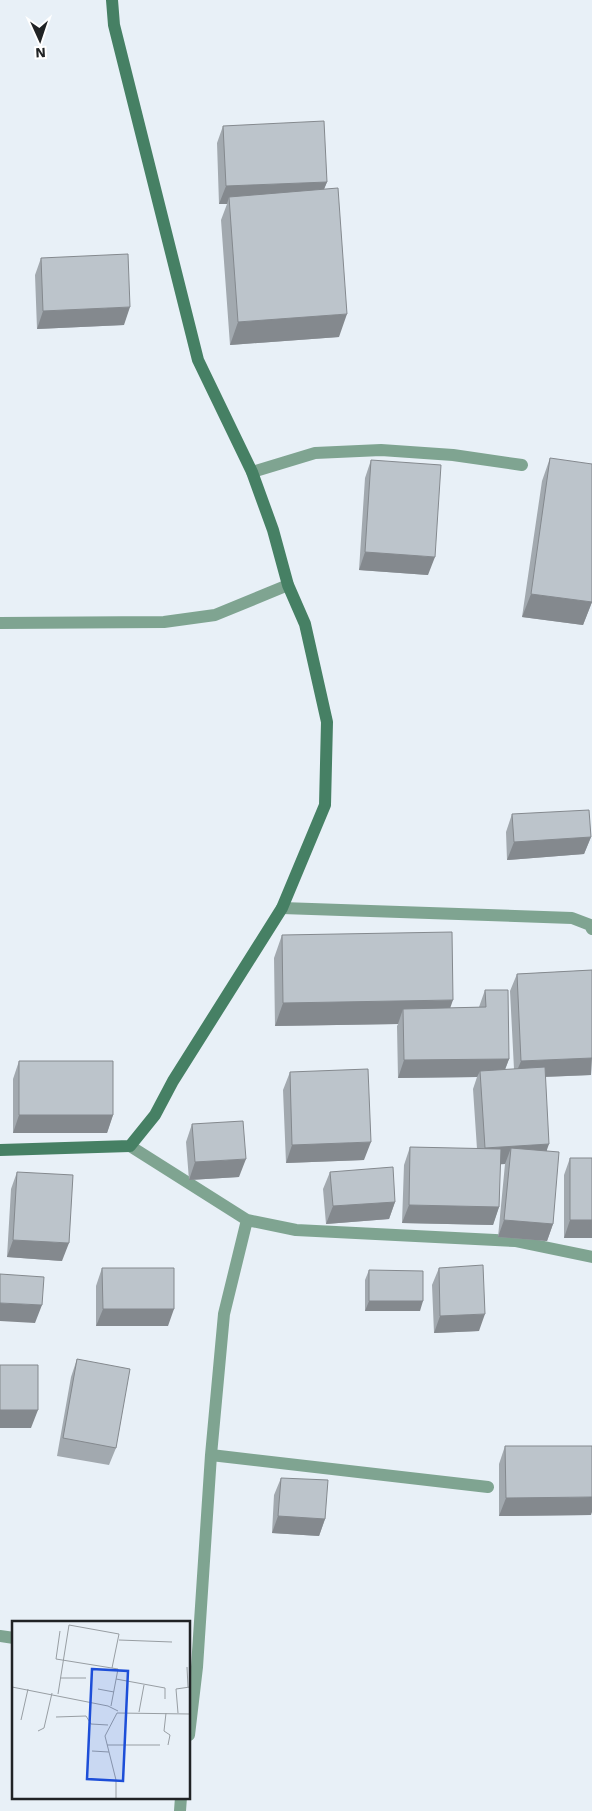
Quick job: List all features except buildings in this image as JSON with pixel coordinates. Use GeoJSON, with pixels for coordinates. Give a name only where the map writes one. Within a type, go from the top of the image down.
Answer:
{"type":"FeatureCollection","features":[{"type":"Feature","properties":{"kind":"street"},"geometry":{"type":"LineString","coordinates":[[112,0],[114,25],[198,360],[252,472],[273,530],[288,584],[305,624],[327,722],[325,805],[282,908],[173,1081],[155,1115],[130,1146]]}},
{"type":"Feature","properties":{"kind":"street"},"geometry":{"type":"LineString","coordinates":[[252,472],[314,453],[382,450],[453,455],[522,465]]}},
{"type":"Feature","properties":{"kind":"street"},"geometry":{"type":"LineString","coordinates":[[0,623],[164,622],[215,616],[288,584]]}},
{"type":"Feature","properties":{"kind":"street"},"geometry":{"type":"LineString","coordinates":[[282,908],[572,918],[590,924],[592,929]]}},
{"type":"Feature","properties":{"kind":"street"},"geometry":{"type":"LineString","coordinates":[[0,1150],[130,1146],[247,1220],[296,1230],[515,1241],[592,1257]]}},
{"type":"Feature","properties":{"kind":"street"},"geometry":{"type":"LineString","coordinates":[[190,1718],[224,1314],[247,1220]]}},
{"type":"Feature","properties":{"kind":"street"},"geometry":{"type":"LineString","coordinates":[[211,1455],[488,1487]]}},
{"type":"Feature","properties":{"kind":"street"},"geometry":{"type":"LineString","coordinates":[[180,1811],[181,1798]]}}]}
